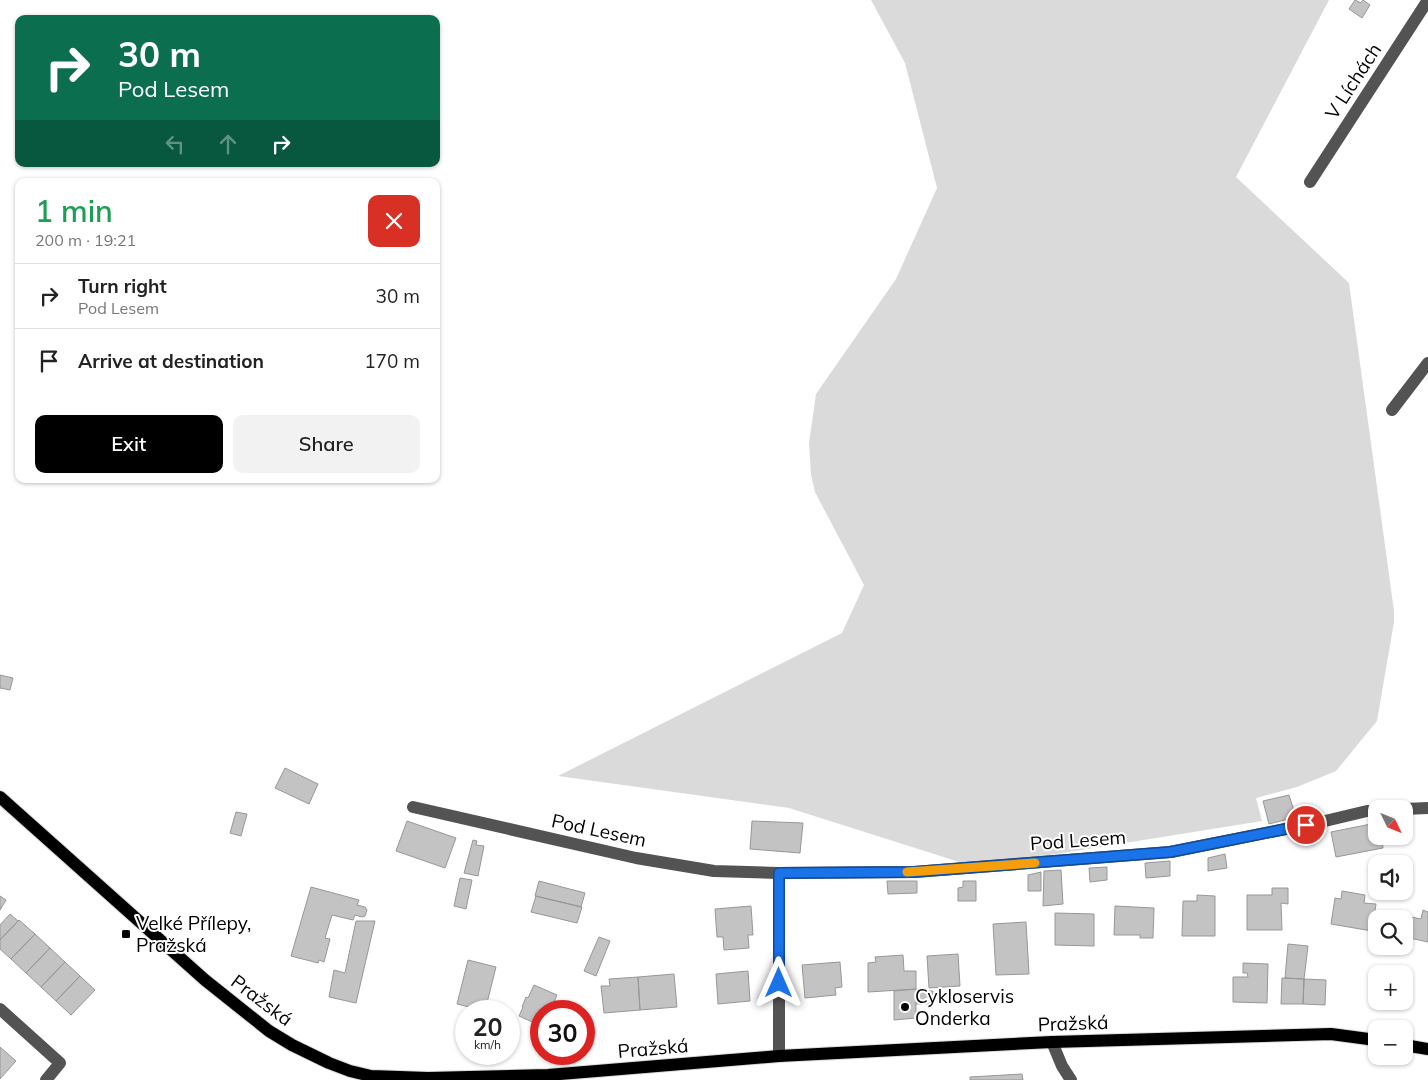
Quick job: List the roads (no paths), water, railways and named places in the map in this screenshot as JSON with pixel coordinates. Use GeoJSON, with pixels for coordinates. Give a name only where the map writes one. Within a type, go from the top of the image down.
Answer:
{"type":"FeatureCollection","features":[{"type":"Feature","properties":{"kind":"main road","name":"Pražská"},"geometry":{"type":"LineString","coordinates":[[0,797],[205,980],[269,1031],[292,1045],[329,1063],[371,1076],[549,1078],[779,1056],[1052,1042],[1331,1034],[1368,1039]]}},
{"type":"Feature","properties":{"kind":"main road"},"geometry":{"type":"LineString","coordinates":[[1413,1046],[1428,1049]]}},
{"type":"Feature","properties":{"kind":"street","name":"V Líchách"},"geometry":{"type":"LineString","coordinates":[[1310,182],[1428,0]]}},
{"type":"Feature","properties":{"kind":"street"},"geometry":{"type":"LineString","coordinates":[[1392,410],[1428,363]]}},
{"type":"Feature","properties":{"kind":"street","name":"Pod Lesem"},"geometry":{"type":"LineString","coordinates":[[413,807],[636,858],[714,871],[779,873],[914,872],[1170,852],[1368,812]]}},
{"type":"Feature","properties":{"kind":"street"},"geometry":{"type":"LineString","coordinates":[[1413,809],[1428,808]]}},
{"type":"Feature","properties":{"kind":"street"},"geometry":{"type":"LineString","coordinates":[[779,873],[779,1056]]}},
{"type":"Feature","properties":{"kind":"street"},"geometry":{"type":"LineString","coordinates":[[0,1009],[60,1062],[46,1080]]}},
{"type":"Feature","properties":{"kind":"street"},"geometry":{"type":"LineString","coordinates":[[1052,1042],[1062,1066],[1071,1080]]}},
{"type":"Feature","properties":{"kind":"place","name":"Velké Přílepy, Pražská"},"geometry":{"type":"Point","coordinates":[126,934]}},
{"type":"Feature","properties":{"kind":"place","name":"Cykloservis Onderka"},"geometry":{"type":"Point","coordinates":[905,1007]}}]}
